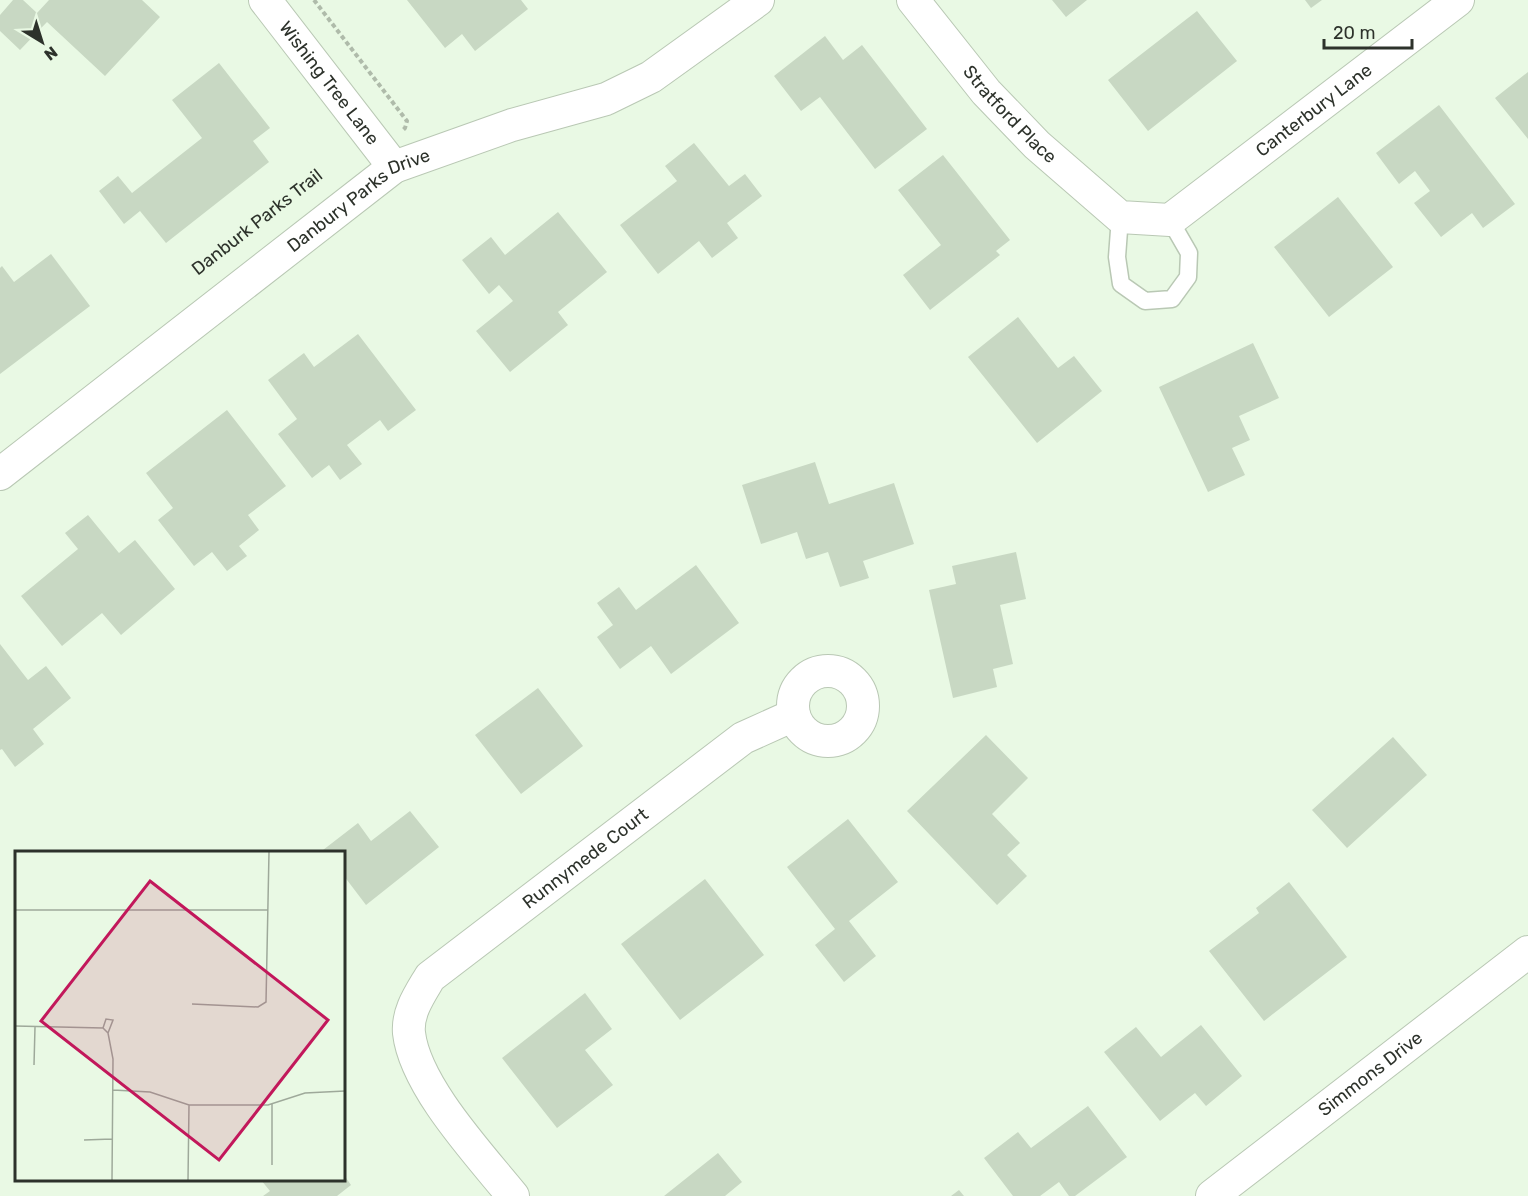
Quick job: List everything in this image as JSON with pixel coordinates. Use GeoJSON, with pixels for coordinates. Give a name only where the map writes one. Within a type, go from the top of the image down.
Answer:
{"type":"FeatureCollection","features":[{"type":"Feature","properties":{"kind":"street","name":"Wishing Tree Lane"},"geometry":{"type":"LineString","coordinates":[[265,0],[386,157]]}},
{"type":"Feature","properties":{"kind":"street","name":"Danbury Parks Drive"},"geometry":{"type":"LineString","coordinates":[[0,474],[386,157],[606,99],[651,77],[758,0]]}},
{"type":"Feature","properties":{"kind":"street","name":"Stratford Place"},"geometry":{"type":"LineString","coordinates":[[913,0],[986,92],[1037,145],[1120,217]]}},
{"type":"Feature","properties":{"kind":"street","name":"Canterbury Lane"},"geometry":{"type":"LineString","coordinates":[[1170,220],[1458,0]]}},
{"type":"Feature","properties":{"kind":"street"},"geometry":{"type":"LineString","coordinates":[[1120,217],[1170,220]]}},
{"type":"Feature","properties":{"kind":"street","name":"Runnymede Court"},"geometry":{"type":"LineString","coordinates":[[513,1196],[440,1104],[418,1066],[409,1031],[412,1007],[430,977],[743,738],[794,715]]}},
{"type":"Feature","properties":{"kind":"street","name":"Simmons Drive"},"geometry":{"type":"LineString","coordinates":[[1212,1196],[1528,952]]}},
{"type":"Feature","properties":{"kind":"lane"},"geometry":{"type":"LineString","coordinates":[[1120,217],[1117,257],[1121,284],[1145,301],[1172,299],[1188,277],[1189,253],[1170,220]]}},
{"type":"Feature","properties":{"kind":"path"},"geometry":{"type":"LineString","coordinates":[[314,0],[407,121],[386,157]]}},
{"type":"Feature","properties":{"kind":"building"},"geometry":{"type":"Polygon","coordinates":[[[13,0],[23,0],[37,13],[49,0],[142,0],[160,17],[105,76],[47,22],[20,50],[0,31],[0,15],[13,0]]]}},
{"type":"Feature","properties":{"kind":"building"},"geometry":{"type":"Polygon","coordinates":[[[407,0],[521,0],[528,9],[475,51],[462,34],[445,48],[407,0]]]}},
{"type":"Feature","properties":{"kind":"building"},"geometry":{"type":"Polygon","coordinates":[[[1052,0],[1087,0],[1066,17],[1052,0]]]}},
{"type":"Feature","properties":{"kind":"building"},"geometry":{"type":"Polygon","coordinates":[[[1305,0],[1322,0],[1311,8],[1305,0]]]}},
{"type":"Feature","properties":{"kind":"building"},"geometry":{"type":"Polygon","coordinates":[[[1197,11],[1237,61],[1148,131],[1108,80],[1197,11]]]}},
{"type":"Feature","properties":{"kind":"building"},"geometry":{"type":"Polygon","coordinates":[[[825,36],[843,60],[862,45],[927,129],[875,169],[820,97],[801,111],[774,76],[825,36]]]}},
{"type":"Feature","properties":{"kind":"building"},"geometry":{"type":"Polygon","coordinates":[[[219,63],[270,128],[253,141],[269,162],[166,243],[140,211],[124,224],[99,191],[118,176],[132,193],[202,138],[172,100],[219,63]]]}},
{"type":"Feature","properties":{"kind":"building"},"geometry":{"type":"Polygon","coordinates":[[[1528,72],[1528,139],[1495,98],[1528,72]]]}},
{"type":"Feature","properties":{"kind":"building"},"geometry":{"type":"Polygon","coordinates":[[[1439,105],[1515,204],[1483,228],[1472,213],[1441,237],[1414,203],[1430,191],[1415,171],[1399,184],[1376,153],[1439,105]]]}},
{"type":"Feature","properties":{"kind":"building"},"geometry":{"type":"Polygon","coordinates":[[[694,143],[729,186],[745,174],[762,196],[727,223],[738,238],[712,258],[699,241],[658,274],[620,225],[677,181],[665,166],[694,143]]]}},
{"type":"Feature","properties":{"kind":"building"},"geometry":{"type":"Polygon","coordinates":[[[943,155],[1010,240],[996,251],[1000,255],[930,310],[903,275],[941,245],[898,190],[943,155]]]}},
{"type":"Feature","properties":{"kind":"building"},"geometry":{"type":"Polygon","coordinates":[[[1338,197],[1393,267],[1329,317],[1274,247],[1338,197]]]}},
{"type":"Feature","properties":{"kind":"building"},"geometry":{"type":"Polygon","coordinates":[[[558,212],[607,272],[558,312],[568,325],[510,372],[476,331],[513,301],[499,285],[489,294],[462,260],[491,237],[505,255],[558,212]]]}},
{"type":"Feature","properties":{"kind":"building"},"geometry":{"type":"Polygon","coordinates":[[[51,254],[90,306],[0,374],[0,268],[2,266],[14,282],[51,254]]]}},
{"type":"Feature","properties":{"kind":"building"},"geometry":{"type":"Polygon","coordinates":[[[1018,317],[1058,368],[1074,356],[1102,391],[1037,443],[968,357],[1018,317]]]}},
{"type":"Feature","properties":{"kind":"building"},"geometry":{"type":"Polygon","coordinates":[[[358,334],[416,410],[388,431],[380,420],[347,445],[362,464],[340,480],[329,465],[312,478],[278,434],[297,419],[268,380],[304,353],[314,367],[358,334]]]}},
{"type":"Feature","properties":{"kind":"building"},"geometry":{"type":"Polygon","coordinates":[[[1253,343],[1279,398],[1239,416],[1250,440],[1232,448],[1245,475],[1208,492],[1159,387],[1253,343]]]}},
{"type":"Feature","properties":{"kind":"building"},"geometry":{"type":"Polygon","coordinates":[[[227,410],[286,486],[248,515],[259,530],[239,546],[247,556],[227,571],[212,552],[194,566],[158,520],[173,508],[146,473],[227,410]]]}},
{"type":"Feature","properties":{"kind":"building"},"geometry":{"type":"Polygon","coordinates":[[[815,462],[829,504],[894,483],[914,544],[863,561],[869,578],[840,587],[828,552],[806,559],[797,532],[761,544],[742,485],[815,462]]]}},
{"type":"Feature","properties":{"kind":"building"},"geometry":{"type":"Polygon","coordinates":[[[88,515],[119,553],[135,540],[175,589],[121,635],[102,613],[62,646],[21,596],[78,549],[65,533],[88,515]]]}},
{"type":"Feature","properties":{"kind":"building"},"geometry":{"type":"Polygon","coordinates":[[[1016,552],[1026,599],[1000,605],[1013,664],[993,669],[997,687],[953,698],[929,590],[956,584],[952,566],[1016,552]]]}},
{"type":"Feature","properties":{"kind":"building"},"geometry":{"type":"Polygon","coordinates":[[[696,565],[739,623],[671,674],[651,646],[620,669],[597,637],[613,625],[597,603],[619,587],[636,610],[696,565]]]}},
{"type":"Feature","properties":{"kind":"building"},"geometry":{"type":"Polygon","coordinates":[[[0,644],[28,680],[46,666],[71,698],[33,729],[44,744],[15,767],[2,749],[0,750],[0,644]]]}},
{"type":"Feature","properties":{"kind":"building"},"geometry":{"type":"Polygon","coordinates":[[[538,688],[583,746],[521,794],[475,735],[538,688]]]}},
{"type":"Feature","properties":{"kind":"building"},"geometry":{"type":"Polygon","coordinates":[[[986,735],[1028,778],[992,814],[1020,843],[1007,855],[1027,876],[997,905],[907,811],[986,735]]]}},
{"type":"Feature","properties":{"kind":"building"},"geometry":{"type":"Polygon","coordinates":[[[1393,737],[1427,775],[1347,848],[1312,810],[1393,737]]]}},
{"type":"Feature","properties":{"kind":"building"},"geometry":{"type":"Polygon","coordinates":[[[410,811],[439,847],[366,905],[345,877],[345,851],[323,850],[358,823],[371,841],[410,811]]]}},
{"type":"Feature","properties":{"kind":"building"},"geometry":{"type":"Polygon","coordinates":[[[848,819],[898,882],[849,921],[876,956],[844,982],[815,945],[835,929],[787,867],[848,819]]]}},
{"type":"Feature","properties":{"kind":"building"},"geometry":{"type":"Polygon","coordinates":[[[705,879],[764,955],[680,1020],[621,944],[705,879]]]}},
{"type":"Feature","properties":{"kind":"building"},"geometry":{"type":"Polygon","coordinates":[[[1289,882],[1347,957],[1264,1021],[1209,951],[1259,913],[1256,908],[1289,882]]]}},
{"type":"Feature","properties":{"kind":"building"},"geometry":{"type":"Polygon","coordinates":[[[585,993],[612,1029],[585,1050],[613,1085],[557,1128],[502,1058],[585,993]]]}},
{"type":"Feature","properties":{"kind":"building"},"geometry":{"type":"Polygon","coordinates":[[[1201,1025],[1242,1076],[1206,1106],[1195,1093],[1160,1121],[1104,1052],[1136,1027],[1161,1057],[1201,1025]]]}},
{"type":"Feature","properties":{"kind":"building"},"geometry":{"type":"Polygon","coordinates":[[[1088,1106],[1127,1157],[1075,1196],[1069,1196],[1059,1182],[1040,1196],[1013,1196],[984,1158],[1018,1132],[1031,1148],[1088,1106]]]}},
{"type":"Feature","properties":{"kind":"building"},"geometry":{"type":"Polygon","coordinates":[[[718,1153],[742,1182],[725,1196],[664,1196],[718,1153]]]}},
{"type":"Feature","properties":{"kind":"building"},"geometry":{"type":"Polygon","coordinates":[[[345,1176],[351,1185],[337,1196],[263,1196],[270,1191],[262,1181],[345,1181],[345,1176]]]}},
{"type":"Feature","properties":{"kind":"building"},"geometry":{"type":"Polygon","coordinates":[[[959,1190],[964,1196],[951,1196],[959,1190]]]}}]}
